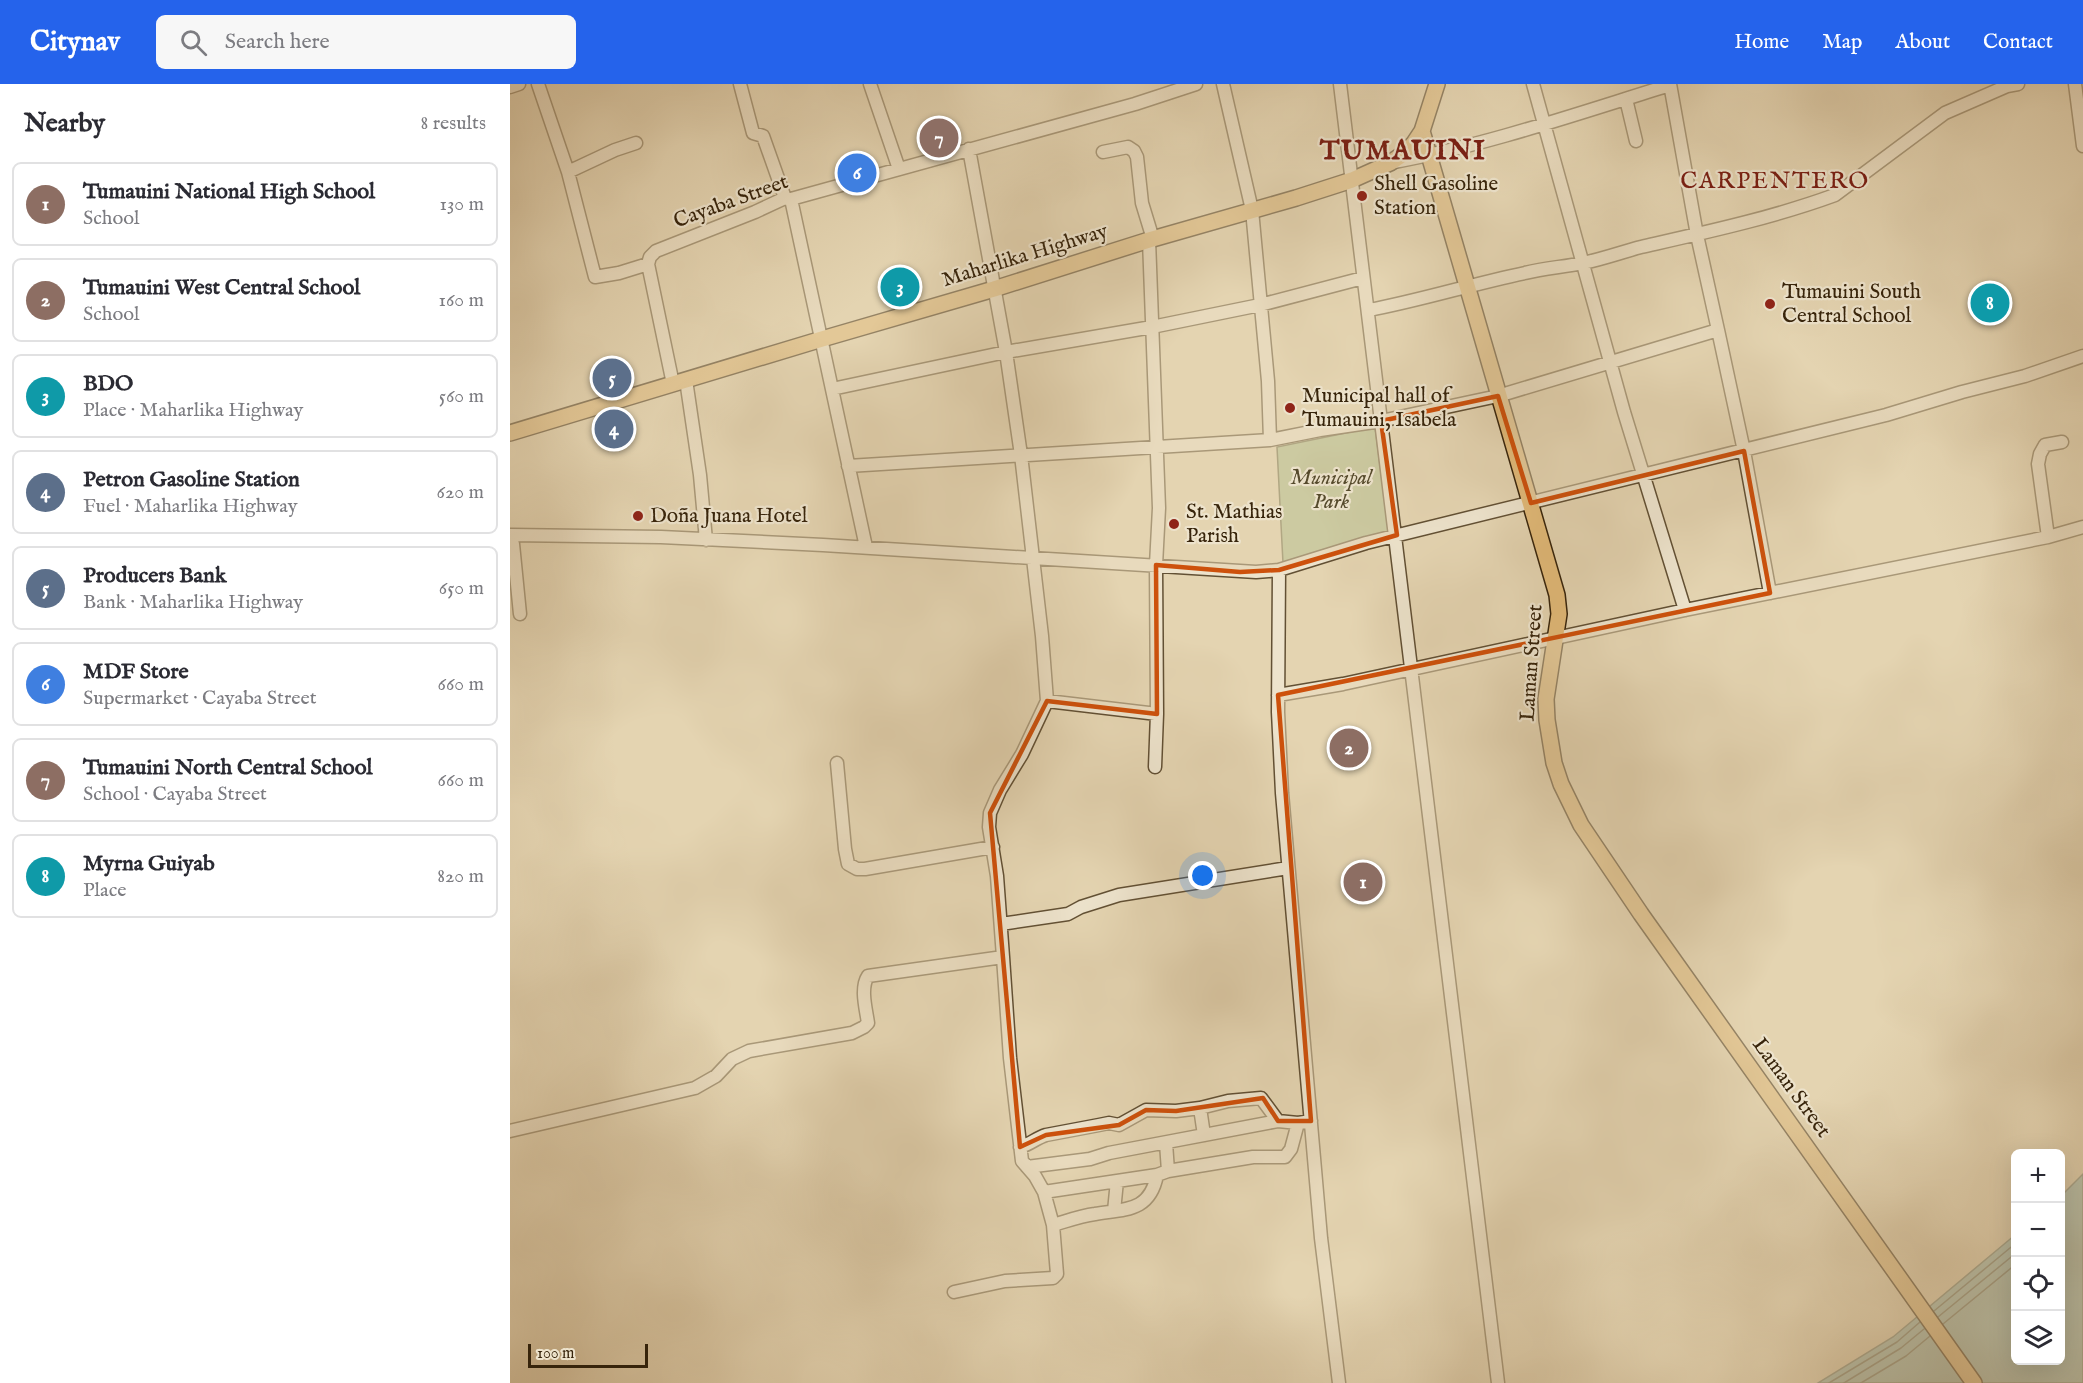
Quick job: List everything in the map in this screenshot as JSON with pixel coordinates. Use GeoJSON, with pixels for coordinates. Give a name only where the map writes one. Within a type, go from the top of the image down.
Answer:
{"type":"FeatureCollection","features":[{"type":"Feature","properties":{"kind":"main road","name":"Maharlika Highway"},"geometry":{"type":"LineString","coordinates":[[510,433],[994,290],[1151,239],[1352,180],[1390,163],[1406,152],[1422,131],[1437,84]]}},
{"type":"Feature","properties":{"kind":"main road","name":"Laman Street"},"geometry":{"type":"LineString","coordinates":[[1422,131],[1427,156],[1557,595],[1558,614],[1546,699],[1549,741],[1561,784],[1581,825],[1641,914],[1974,1383]]}},
{"type":"Feature","properties":{"kind":"street"},"geometry":{"type":"LineString","coordinates":[[510,87],[519,84]]}},
{"type":"Feature","properties":{"kind":"street"},"geometry":{"type":"LineString","coordinates":[[538,84],[568,172],[595,277],[619,273],[648,264],[679,382],[700,475],[706,540]]}},
{"type":"Feature","properties":{"kind":"street"},"geometry":{"type":"LineString","coordinates":[[740,84],[753,134],[763,136],[788,199],[822,339],[866,547]]}},
{"type":"Feature","properties":{"kind":"street"},"geometry":{"type":"LineString","coordinates":[[870,84],[899,169]]}},
{"type":"Feature","properties":{"kind":"street","name":"Cayaba Street"},"geometry":{"type":"LineString","coordinates":[[648,264],[656,250],[788,199],[1135,104],[1196,84]]}},
{"type":"Feature","properties":{"kind":"street"},"geometry":{"type":"LineString","coordinates":[[1224,84],[1252,210],[1268,381],[1270,440]]}},
{"type":"Feature","properties":{"kind":"street"},"geometry":{"type":"LineString","coordinates":[[1340,84],[1397,535],[1498,1383]]}},
{"type":"Feature","properties":{"kind":"street"},"geometry":{"type":"LineString","coordinates":[[1533,84],[1642,475],[1685,610]]}},
{"type":"Feature","properties":{"kind":"street"},"geometry":{"type":"LineString","coordinates":[[1390,163],[1427,156],[1545,123],[1670,84],[1697,235],[1744,451],[1770,593]]}},
{"type":"Feature","properties":{"kind":"street"},"geometry":{"type":"LineString","coordinates":[[1369,310],[1417,300],[1465,285],[1583,263],[1697,235],[1782,213],[1835,195],[1945,113],[2007,86],[2018,84]]}},
{"type":"Feature","properties":{"kind":"street"},"geometry":{"type":"LineString","coordinates":[[2075,84],[2083,146]]}},
{"type":"Feature","properties":{"kind":"street"},"geometry":{"type":"LineString","coordinates":[[1626,99],[1636,141]]}},
{"type":"Feature","properties":{"kind":"street"},"geometry":{"type":"LineString","coordinates":[[568,172],[636,143]]}},
{"type":"Feature","properties":{"kind":"street"},"geometry":{"type":"LineString","coordinates":[[1103,152],[1128,147],[1134,151],[1137,157],[1142,203],[1151,239],[1159,508],[1156,565],[1155,767]]}},
{"type":"Feature","properties":{"kind":"street"},"geometry":{"type":"LineString","coordinates":[[954,1292],[1005,1281],[1053,1278],[1058,1268],[1053,1225],[1044,1192],[1035,1176],[1022,1161],[1010,1058],[1001,924],[989,827],[990,813],[1000,790],[1022,754],[1047,701],[1021,455],[1006,352],[969,149]]}},
{"type":"Feature","properties":{"kind":"street"},"geometry":{"type":"LineString","coordinates":[[832,389],[1006,352],[1152,327],[1260,305],[1363,278]]}},
{"type":"Feature","properties":{"kind":"street"},"geometry":{"type":"LineString","coordinates":[[848,466],[1270,440],[1381,421],[1498,396],[1718,330]]}},
{"type":"Feature","properties":{"kind":"street"},"geometry":{"type":"LineString","coordinates":[[520,614],[513,544],[510,537],[661,537],[866,547],[1033,560],[1156,565],[1240,573],[1279,570],[1397,535],[1744,451],[2025,376],[2083,356]]}},
{"type":"Feature","properties":{"kind":"street"},"geometry":{"type":"LineString","coordinates":[[2048,537],[2039,458],[2045,445],[2062,442]]}},
{"type":"Feature","properties":{"kind":"street"},"geometry":{"type":"LineString","coordinates":[[1278,695],[1412,670],[1555,637],[2048,537],[2083,527]]}},
{"type":"Feature","properties":{"kind":"street"},"geometry":{"type":"LineString","coordinates":[[1279,570],[1280,760],[1321,1238],[1339,1383]]}},
{"type":"Feature","properties":{"kind":"street"},"geometry":{"type":"LineString","coordinates":[[1047,701],[1157,714]]}},
{"type":"Feature","properties":{"kind":"street"},"geometry":{"type":"LineString","coordinates":[[837,763],[845,849],[848,864],[853,867],[865,869],[993,847]]}},
{"type":"Feature","properties":{"kind":"street"},"geometry":{"type":"LineString","coordinates":[[1001,924],[1068,914],[1081,907],[1119,895],[1288,868]]}},
{"type":"Feature","properties":{"kind":"street"},"geometry":{"type":"LineString","coordinates":[[510,1131],[695,1088],[716,1076],[732,1059],[749,1051],[858,1030],[868,1023],[864,994],[865,981],[868,976],[1003,957]]}},
{"type":"Feature","properties":{"kind":"street"},"geometry":{"type":"LineString","coordinates":[[1020,1147],[1046,1135],[1109,1123],[1119,1125],[1146,1110],[1176,1111],[1228,1101],[1261,1098],[1278,1121]]}},
{"type":"Feature","properties":{"kind":"street"},"geometry":{"type":"LineString","coordinates":[[1200,1108],[1204,1135]]}},
{"type":"Feature","properties":{"kind":"street"},"geometry":{"type":"LineString","coordinates":[[1027,1167],[1090,1158],[1278,1121],[1298,1123],[1311,1121]]}},
{"type":"Feature","properties":{"kind":"street"},"geometry":{"type":"LineString","coordinates":[[1044,1192],[1254,1157],[1285,1157],[1291,1149],[1298,1123]]}},
{"type":"Feature","properties":{"kind":"street"},"geometry":{"type":"LineString","coordinates":[[1053,1225],[1076,1218],[1134,1208],[1143,1203],[1150,1196],[1163,1173],[1166,1143]]}},
{"type":"Feature","properties":{"kind":"street"},"geometry":{"type":"LineString","coordinates":[[1114,1211],[1117,1181]]}},
{"type":"Feature","properties":{"kind":"highlighted area"},"geometry":{"type":"Polygon","coordinates":[[[1498,396],[1531,503],[1744,451],[1770,593],[1278,695],[1311,1121],[1278,1121],[1263,1098],[1176,1111],[1146,1110],[1119,1125],[1046,1135],[1020,1147],[990,813],[1047,701],[1157,714],[1156,565],[1240,572],[1279,570],[1397,535],[1381,421],[1498,396]]]}},
{"type":"Feature","properties":{"kind":"green space","name":"Municipal Park"},"geometry":{"type":"Polygon","coordinates":[[[1375,427],[1389,534],[1283,563],[1277,447],[1375,427]]]}},
{"type":"Feature","properties":{"kind":"water"},"geometry":{"type":"Polygon","coordinates":[[[2083,1174],[2083,1383],[1818,1383],[1893,1337],[2011,1238],[2011,1365],[2065,1365],[2065,1192],[2083,1174]]]}},
{"type":"Feature","properties":{"kind":"place","name":"Tumauini North Central School"},"geometry":{"type":"Point","coordinates":[939,138]}},
{"type":"Feature","properties":{"kind":"place","name":"MDF Store"},"geometry":{"type":"Point","coordinates":[857,173]}},
{"type":"Feature","properties":{"kind":"place","name":"Shell Gasoline Station"},"geometry":{"type":"Point","coordinates":[1362,196]}},
{"type":"Feature","properties":{"kind":"place","name":"BDO"},"geometry":{"type":"Point","coordinates":[900,287]}},
{"type":"Feature","properties":{"kind":"place","name":"Myrna Guiyab"},"geometry":{"type":"Point","coordinates":[1990,303]}},
{"type":"Feature","properties":{"kind":"place","name":"Tumauini South Central School"},"geometry":{"type":"Point","coordinates":[1770,304]}},
{"type":"Feature","properties":{"kind":"place","name":"Producers Bank"},"geometry":{"type":"Point","coordinates":[612,378]}},
{"type":"Feature","properties":{"kind":"place","name":"Municipal hall of Tumauini, Isabela"},"geometry":{"type":"Point","coordinates":[1290,408]}},
{"type":"Feature","properties":{"kind":"place","name":"Petron Gasoline Station"},"geometry":{"type":"Point","coordinates":[614,429]}},
{"type":"Feature","properties":{"kind":"place","name":"Doña Juana Hotel"},"geometry":{"type":"Point","coordinates":[638,516]}},
{"type":"Feature","properties":{"kind":"place","name":"St. Mathias Parish"},"geometry":{"type":"Point","coordinates":[1174,524]}},
{"type":"Feature","properties":{"kind":"place","name":"Tumauini West Central School"},"geometry":{"type":"Point","coordinates":[1349,748]}},
{"type":"Feature","properties":{"kind":"place","name":"Tumauini National High School"},"geometry":{"type":"Point","coordinates":[1363,882]}},
{"type":"Feature","properties":{"kind":"district","name":"TUMAUINI"},"geometry":{"type":"Point","coordinates":[1403,152]}},
{"type":"Feature","properties":{"kind":"district","name":"CARPENTERO"},"geometry":{"type":"Point","coordinates":[1775,181]}}]}
